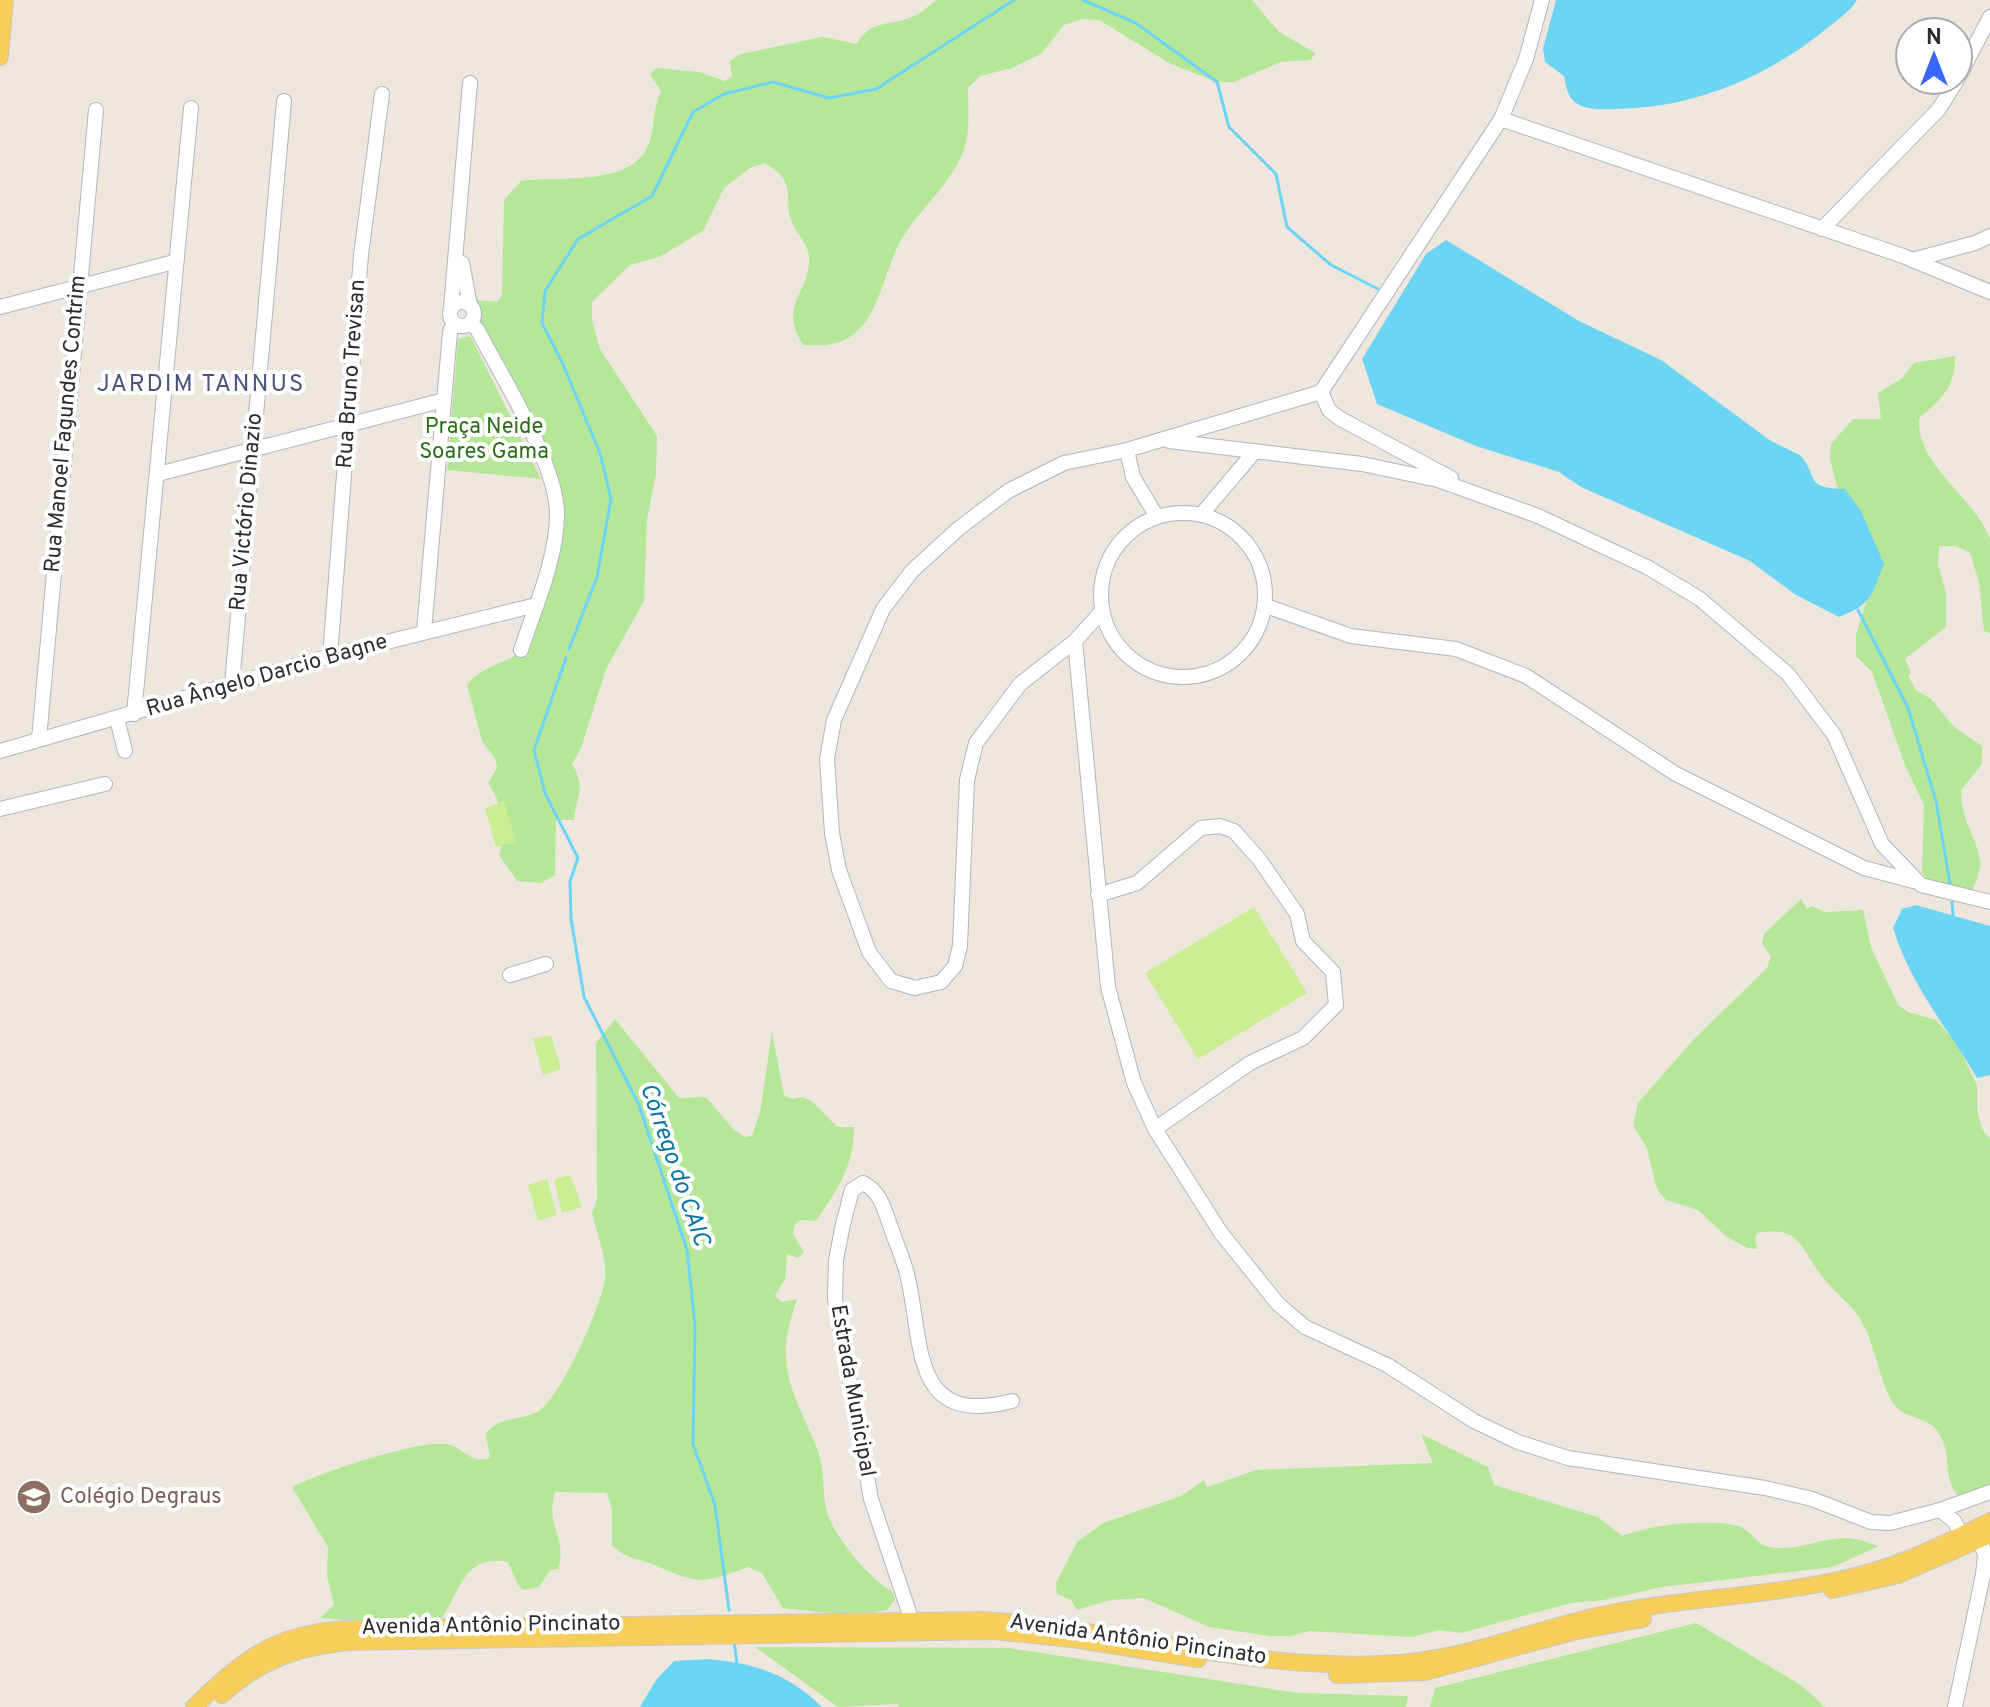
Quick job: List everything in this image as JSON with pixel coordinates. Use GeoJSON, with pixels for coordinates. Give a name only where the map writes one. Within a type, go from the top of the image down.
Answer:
{"type":"FeatureCollection","features":[{"type":"Feature","properties":{"kind":"main road"},"geometry":{"type":"LineString","coordinates":[[0,57],[5,0]]}},
{"type":"Feature","properties":{"kind":"main road","name":"Avenida Antônio Pincinato"},"geometry":{"type":"LineString","coordinates":[[209,1707],[251,1670],[285,1654],[347,1642],[993,1631],[1073,1639],[1264,1670],[1387,1675],[1461,1663],[1572,1632],[1821,1592],[1898,1575],[1990,1521]]}},
{"type":"Feature","properties":{"kind":"main road","name":"Avenida Antônio Pincinato"},"geometry":{"type":"LineString","coordinates":[[194,1707],[244,1660],[281,1642],[322,1631],[911,1618],[1046,1624],[1259,1658],[1327,1664],[1387,1664],[1443,1657],[1609,1613],[1822,1581],[1878,1569],[1886,1559],[1921,1545],[1939,1552],[1986,1547]]}},
{"type":"Feature","properties":{"kind":"street"},"geometry":{"type":"LineString","coordinates":[[1102,611],[1075,641],[1020,684],[976,743],[967,780],[960,946],[955,966],[941,982],[915,988],[891,981],[880,971],[859,930],[839,870],[832,833],[827,759],[834,720],[860,655],[883,609],[905,580],[958,529],[1008,491],[1064,463],[1127,450],[1321,392],[1501,119],[1526,59],[1542,0]]}},
{"type":"Feature","properties":{"kind":"street"},"geometry":{"type":"LineString","coordinates":[[1974,47],[1990,17]]}},
{"type":"Feature","properties":{"kind":"street"},"geometry":{"type":"LineString","coordinates":[[424,631],[444,400],[458,318],[459,247],[470,83]]}},
{"type":"Feature","properties":{"kind":"street","name":"Rua Bruno Trevisan"},"geometry":{"type":"LineString","coordinates":[[330,656],[361,255],[382,94]]}},
{"type":"Feature","properties":{"kind":"street"},"geometry":{"type":"LineString","coordinates":[[1822,229],[1939,109],[1947,96]]}},
{"type":"Feature","properties":{"kind":"street","name":"Rua Victório Dinazio"},"geometry":{"type":"LineString","coordinates":[[232,684],[284,101]]}},
{"type":"Feature","properties":{"kind":"street"},"geometry":{"type":"LineString","coordinates":[[134,714],[158,474],[174,262],[191,108]]}},
{"type":"Feature","properties":{"kind":"street","name":"Rua Manoel Fagundes Contrim"},"geometry":{"type":"LineString","coordinates":[[39,739],[77,285],[96,110]]}},
{"type":"Feature","properties":{"kind":"street"},"geometry":{"type":"LineString","coordinates":[[1501,119],[1912,260],[1990,292]]}},
{"type":"Feature","properties":{"kind":"street"},"geometry":{"type":"LineString","coordinates":[[1912,260],[1990,236]]}},
{"type":"Feature","properties":{"kind":"street"},"geometry":{"type":"LineString","coordinates":[[458,318],[474,316],[459,247]]}},
{"type":"Feature","properties":{"kind":"street"},"geometry":{"type":"LineString","coordinates":[[0,307],[174,262]]}},
{"type":"Feature","properties":{"kind":"street"},"geometry":{"type":"LineString","coordinates":[[0,297],[22,301]]}},
{"type":"Feature","properties":{"kind":"street"},"geometry":{"type":"LineString","coordinates":[[458,318],[477,329],[555,491],[554,544],[521,650]]}},
{"type":"Feature","properties":{"kind":"street"},"geometry":{"type":"LineString","coordinates":[[1321,392],[1329,410],[1339,418],[1486,496]]}},
{"type":"Feature","properties":{"kind":"street"},"geometry":{"type":"LineString","coordinates":[[158,474],[444,400]]}},
{"type":"Feature","properties":{"kind":"street"},"geometry":{"type":"LineString","coordinates":[[1161,440],[1362,464],[1438,480],[1575,531],[1647,567],[1700,599],[1788,674],[1834,735],[1882,844],[1921,885]]}},
{"type":"Feature","properties":{"kind":"street"},"geometry":{"type":"LineString","coordinates":[[1127,450],[1133,477],[1157,517]]}},
{"type":"Feature","properties":{"kind":"street"},"geometry":{"type":"LineString","coordinates":[[1201,515],[1255,451]]}},
{"type":"Feature","properties":{"kind":"street"},"geometry":{"type":"LineString","coordinates":[[1179,513],[1201,515],[1224,524],[1250,548],[1265,582],[1266,606],[1258,631],[1244,652],[1223,668],[1199,676],[1173,677],[1138,663],[1111,635],[1102,611],[1101,587],[1107,565],[1119,544],[1136,528],[1157,517],[1179,513]]}},
{"type":"Feature","properties":{"kind":"street","name":"Rua Ângelo Darcio Bagne"},"geometry":{"type":"LineString","coordinates":[[0,751],[330,656],[536,605]]}},
{"type":"Feature","properties":{"kind":"street"},"geometry":{"type":"LineString","coordinates":[[1266,606],[1351,636],[1456,649],[1526,676],[1676,774],[1864,868],[1990,902]]}},
{"type":"Feature","properties":{"kind":"street"},"geometry":{"type":"LineString","coordinates":[[1075,641],[1108,987],[1134,1083],[1155,1129],[1221,1233],[1278,1304],[1305,1327],[1387,1365],[1474,1421],[1518,1442],[1568,1458],[1765,1488],[1812,1499],[1871,1522],[1890,1523],[1990,1492]]}},
{"type":"Feature","properties":{"kind":"street"},"geometry":{"type":"LineString","coordinates":[[117,719],[125,751]]}},
{"type":"Feature","properties":{"kind":"street"},"geometry":{"type":"LineString","coordinates":[[0,809],[105,784]]}},
{"type":"Feature","properties":{"kind":"street"},"geometry":{"type":"LineString","coordinates":[[1098,895],[1137,883],[1201,828],[1220,826],[1234,831],[1259,859],[1297,914],[1303,941],[1333,972],[1336,1005],[1303,1038],[1250,1063],[1155,1129]]}},
{"type":"Feature","properties":{"kind":"street"},"geometry":{"type":"LineString","coordinates":[[1883,871],[1894,858]]}},
{"type":"Feature","properties":{"kind":"street"},"geometry":{"type":"LineString","coordinates":[[508,976],[546,964]]}},
{"type":"Feature","properties":{"kind":"street","name":"Estrada Municipal"},"geometry":{"type":"LineString","coordinates":[[911,1618],[871,1499],[835,1299],[836,1260],[852,1190],[863,1183],[873,1188],[882,1201],[907,1274],[922,1365],[939,1394],[957,1404],[985,1408],[1012,1401]]}},
{"type":"Feature","properties":{"kind":"street"},"geometry":{"type":"LineString","coordinates":[[1940,1510],[1954,1521],[1962,1535]]}},
{"type":"Feature","properties":{"kind":"street"},"geometry":{"type":"LineString","coordinates":[[1955,1707],[1978,1608],[1986,1547]]}},
{"type":"Feature","properties":{"kind":"green space"},"geometry":{"type":"Polygon","coordinates":[[[936,0],[1252,0],[1278,31],[1315,53],[1311,60],[1281,62],[1234,82],[1217,82],[1171,64],[1099,20],[1082,19],[1064,25],[1041,54],[1012,68],[980,76],[968,88],[968,130],[956,167],[901,240],[870,315],[855,333],[837,343],[803,345],[796,331],[794,310],[807,275],[808,251],[790,216],[784,180],[765,163],[750,168],[724,188],[703,231],[659,257],[630,265],[592,302],[592,320],[600,349],[657,436],[656,474],[647,520],[644,601],[606,669],[581,748],[572,764],[579,780],[579,792],[574,820],[556,820],[555,875],[541,883],[517,881],[499,855],[503,836],[502,818],[488,783],[497,768],[496,760],[482,741],[467,685],[480,673],[524,649],[560,516],[519,398],[471,317],[477,300],[497,302],[502,295],[504,200],[521,181],[594,177],[629,166],[642,156],[650,140],[661,91],[650,74],[657,68],[699,72],[725,81],[732,76],[730,61],[741,54],[822,37],[857,44],[869,30],[914,16],[936,0]]]}},
{"type":"Feature","properties":{"kind":"green space","name":"Praça Neide Soares Gama"},"geometry":{"type":"Polygon","coordinates":[[[470,336],[541,479],[447,470],[458,339],[470,336]]]}},
{"type":"Feature","properties":{"kind":"green space"},"geometry":{"type":"Polygon","coordinates":[[[1955,356],[1953,376],[1946,392],[1919,418],[1921,436],[1936,467],[1973,510],[1990,540],[1990,633],[1984,631],[1979,582],[1970,553],[1956,546],[1939,546],[1938,564],[1946,593],[1946,627],[1905,659],[1911,673],[1908,676],[1916,690],[1931,699],[1953,726],[1982,746],[1982,764],[1961,790],[1964,812],[1980,864],[1970,895],[1928,881],[1922,872],[1924,805],[1905,765],[1872,672],[1856,656],[1856,635],[1874,577],[1836,483],[1830,458],[1831,444],[1853,419],[1881,419],[1878,393],[1901,379],[1914,363],[1955,356]]]}},
{"type":"Feature","properties":{"kind":"green space"},"geometry":{"type":"Polygon","coordinates":[[[504,801],[516,842],[496,847],[485,808],[504,801]]]}},
{"type":"Feature","properties":{"kind":"green space"},"geometry":{"type":"Polygon","coordinates":[[[1801,899],[1807,909],[1812,906],[1824,912],[1863,910],[1871,947],[1898,1005],[1908,1012],[1936,1020],[1957,1044],[1977,1085],[1977,1110],[1982,1129],[1990,1139],[1990,1493],[1961,1499],[1951,1483],[1943,1440],[1938,1432],[1893,1403],[1859,1317],[1826,1281],[1798,1241],[1792,1236],[1772,1231],[1758,1233],[1755,1238],[1757,1249],[1748,1248],[1727,1237],[1698,1210],[1666,1200],[1657,1189],[1647,1148],[1633,1126],[1638,1103],[1694,1039],[1767,968],[1771,957],[1762,944],[1764,934],[1801,899]]]}},
{"type":"Feature","properties":{"kind":"green space"},"geometry":{"type":"Polygon","coordinates":[[[1254,907],[1307,993],[1198,1059],[1145,973],[1254,907]]]}},
{"type":"Feature","properties":{"kind":"green space"},"geometry":{"type":"Polygon","coordinates":[[[615,1019],[679,1098],[706,1097],[733,1129],[745,1137],[752,1136],[760,1113],[772,1032],[784,1095],[792,1099],[803,1097],[814,1103],[837,1127],[854,1127],[848,1165],[831,1199],[816,1221],[801,1220],[795,1224],[793,1234],[804,1252],[798,1258],[787,1254],[785,1279],[775,1295],[781,1302],[797,1299],[787,1336],[787,1371],[820,1459],[827,1512],[837,1533],[854,1556],[892,1591],[895,1599],[887,1610],[874,1612],[783,1608],[762,1573],[748,1567],[702,1580],[628,1556],[612,1545],[612,1510],[607,1493],[555,1492],[553,1514],[560,1558],[558,1569],[550,1570],[539,1587],[524,1590],[518,1585],[508,1562],[492,1561],[480,1564],[463,1580],[435,1627],[320,1618],[334,1605],[327,1576],[328,1547],[292,1487],[368,1459],[432,1444],[452,1446],[477,1459],[490,1458],[486,1434],[497,1424],[540,1410],[559,1387],[579,1349],[605,1279],[603,1254],[592,1213],[597,1199],[596,1043],[615,1019]]]}},
{"type":"Feature","properties":{"kind":"green space"},"geometry":{"type":"Polygon","coordinates":[[[551,1035],[561,1069],[543,1075],[533,1039],[551,1035]]]}},
{"type":"Feature","properties":{"kind":"green space"},"geometry":{"type":"Polygon","coordinates":[[[570,1175],[582,1207],[562,1213],[554,1179],[570,1175]]]}},
{"type":"Feature","properties":{"kind":"green space"},"geometry":{"type":"Polygon","coordinates":[[[547,1179],[557,1215],[538,1221],[528,1185],[547,1179]]]}},
{"type":"Feature","properties":{"kind":"green space"},"geometry":{"type":"Polygon","coordinates":[[[1421,1434],[1488,1467],[1494,1485],[1598,1517],[1622,1536],[1663,1526],[1711,1523],[1738,1526],[1769,1547],[1788,1548],[1848,1538],[1879,1546],[1833,1567],[1662,1587],[1604,1600],[1571,1603],[1461,1633],[1439,1630],[1412,1637],[1309,1631],[1291,1636],[1270,1636],[1209,1627],[1144,1598],[1111,1600],[1077,1610],[1071,1600],[1057,1594],[1056,1583],[1077,1542],[1103,1523],[1181,1496],[1204,1480],[1207,1487],[1256,1470],[1433,1463],[1421,1434]]]}},
{"type":"Feature","properties":{"kind":"green space"},"geometry":{"type":"Polygon","coordinates":[[[1696,1623],[1801,1685],[1825,1707],[1430,1707],[1435,1688],[1696,1623]]]}},
{"type":"Feature","properties":{"kind":"green space"},"geometry":{"type":"Polygon","coordinates":[[[755,1647],[1009,1648],[1298,1693],[1408,1696],[1406,1707],[899,1707],[897,1704],[838,1707],[755,1647]]]}},
{"type":"Feature","properties":{"kind":"water"},"geometry":{"type":"Polygon","coordinates":[[[1556,0],[1857,0],[1843,16],[1780,62],[1728,87],[1674,103],[1602,109],[1576,103],[1569,94],[1564,76],[1545,62],[1543,49],[1556,0]]]}},
{"type":"Feature","properties":{"kind":"water"},"geometry":{"type":"Polygon","coordinates":[[[1446,240],[1579,321],[1661,360],[1771,441],[1800,455],[1818,484],[1845,489],[1861,511],[1884,564],[1865,603],[1839,617],[1796,595],[1750,561],[1581,487],[1559,472],[1476,446],[1377,404],[1362,359],[1426,254],[1446,240]]]}},
{"type":"Feature","properties":{"kind":"water"},"geometry":{"type":"Polygon","coordinates":[[[1916,905],[1990,926],[1990,1075],[1977,1078],[1920,988],[1901,949],[1893,928],[1902,909],[1916,905]]]}},
{"type":"Feature","properties":{"kind":"water"},"geometry":{"type":"Polygon","coordinates":[[[708,1659],[770,1672],[797,1686],[822,1707],[640,1707],[656,1680],[674,1661],[708,1659]]]}},
{"type":"Feature","properties":{"kind":"waterway","name":"Córrego do CAIC"},"geometry":{"type":"LineString","coordinates":[[569,649],[597,577],[611,499],[600,453],[542,323],[545,291],[578,239],[652,196],[693,112],[724,94],[773,82],[829,98],[876,89],[1014,0]]}},
{"type":"Feature","properties":{"kind":"waterway"},"geometry":{"type":"LineString","coordinates":[[1083,0],[1136,23],[1217,82],[1229,127],[1276,174],[1287,227],[1331,265],[1378,289]]}},
{"type":"Feature","properties":{"kind":"waterway"},"geometry":{"type":"LineString","coordinates":[[1858,610],[1908,708],[1936,801],[1950,884]]}},
{"type":"Feature","properties":{"kind":"waterway","name":"Córrego do CAIC"},"geometry":{"type":"LineString","coordinates":[[566,658],[534,750],[545,793],[578,858],[570,881],[571,919],[584,997],[639,1105],[687,1250],[695,1325],[693,1444],[715,1505],[729,1610]]}},
{"type":"Feature","properties":{"kind":"waterway"},"geometry":{"type":"LineString","coordinates":[[1952,902],[1953,916]]}},
{"type":"Feature","properties":{"kind":"waterway"},"geometry":{"type":"LineString","coordinates":[[734,1641],[737,1664]]}},
{"type":"Feature","properties":{"kind":"place","name":"Colégio Degraus"},"geometry":{"type":"Point","coordinates":[34,1497]}},
{"type":"Feature","properties":{"kind":"district","name":"JARDIM TANNUS"},"geometry":{"type":"Point","coordinates":[201,385]}}]}
